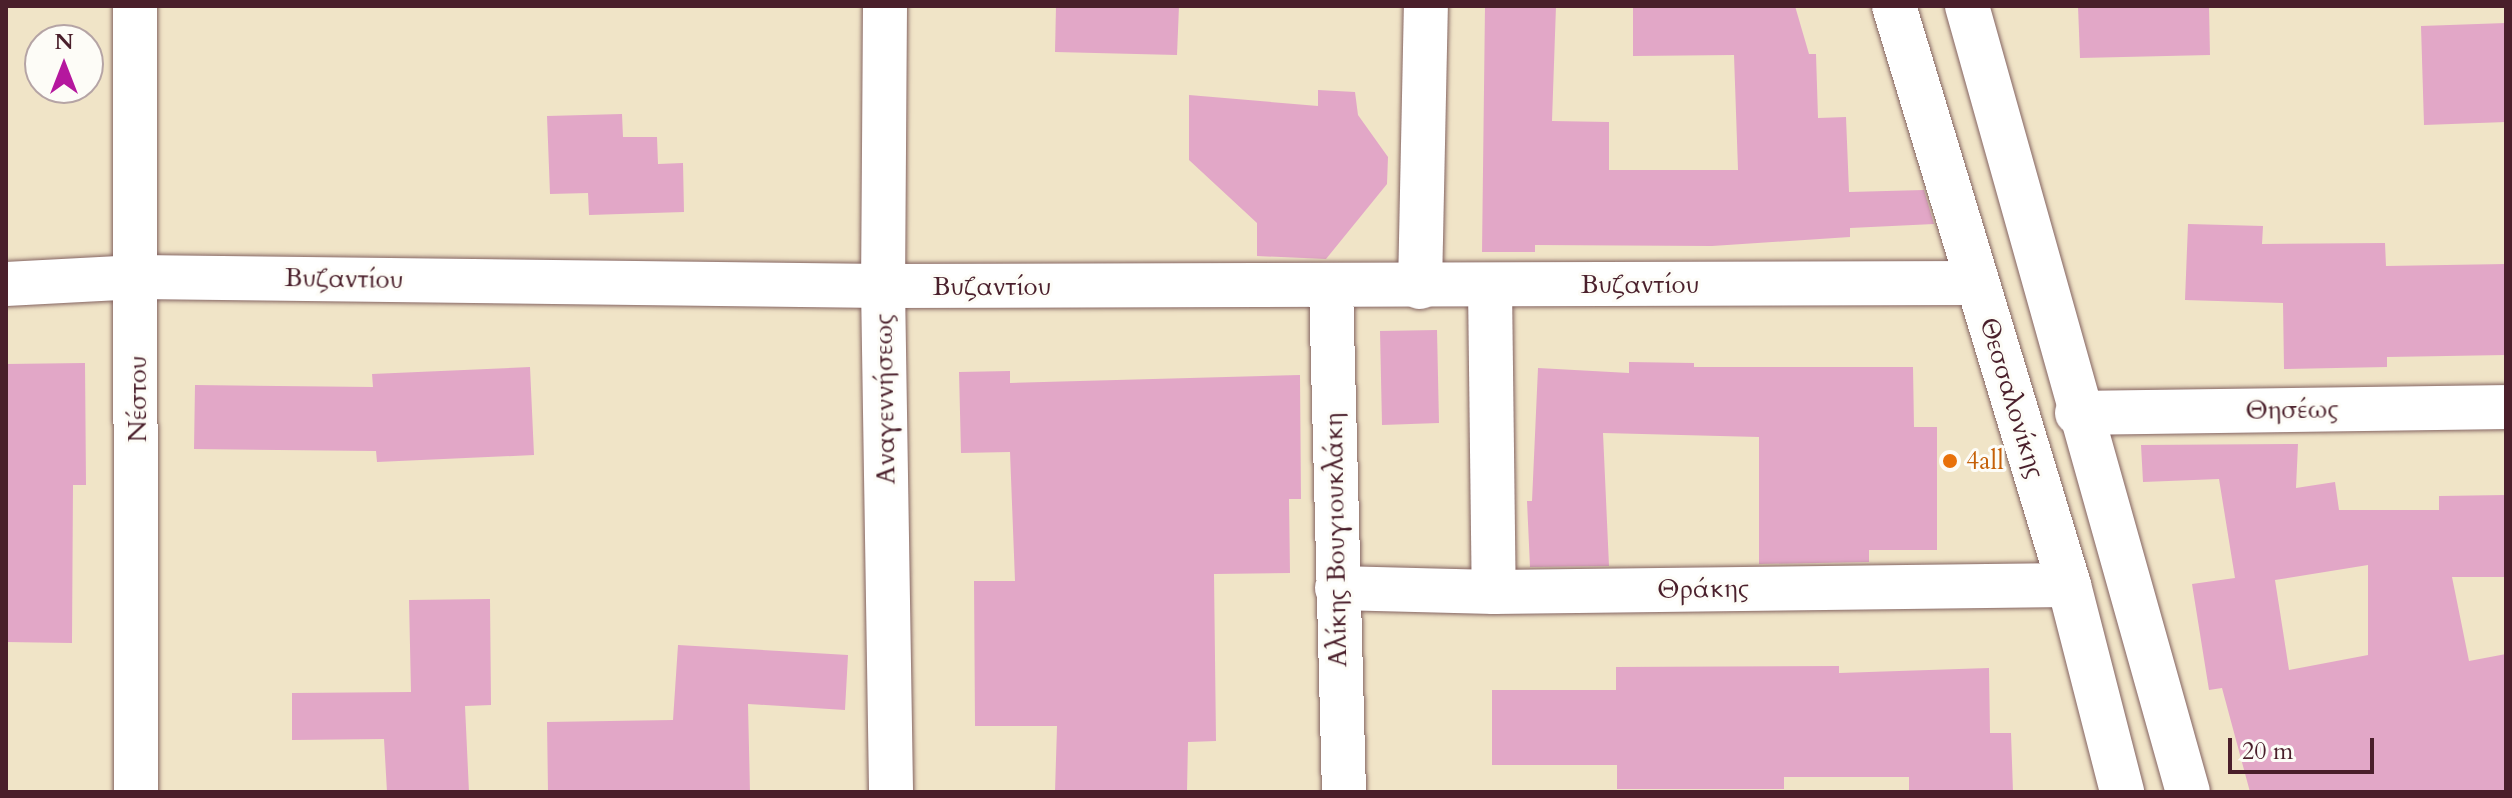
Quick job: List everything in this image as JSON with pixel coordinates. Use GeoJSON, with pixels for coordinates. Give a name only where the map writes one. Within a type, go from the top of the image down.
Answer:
{"type":"FeatureCollection","features":[{"type":"Feature","properties":{"kind":"street","name":"Νέστου"},"geometry":{"type":"LineString","coordinates":[[135,6],[138,277],[136,792]]}},
{"type":"Feature","properties":{"kind":"street","name":"Αναγεννήσεως"},"geometry":{"type":"LineString","coordinates":[[885,6],[883,286],[891,792]]}},
{"type":"Feature","properties":{"kind":"street"},"geometry":{"type":"LineString","coordinates":[[1420,287],[1426,6]]}},
{"type":"Feature","properties":{"kind":"street","name":"Θεσσαλονίκης"},"geometry":{"type":"LineString","coordinates":[[1894,6],[2069,585],[2122,792]]}},
{"type":"Feature","properties":{"kind":"street"},"geometry":{"type":"LineString","coordinates":[[1967,6],[2077,413],[2188,792]]}},
{"type":"Feature","properties":{"kind":"street","name":"Βυζαντίου"},"geometry":{"type":"LineString","coordinates":[[6,284],[138,277],[883,286],[1420,287],[1977,283]]}},
{"type":"Feature","properties":{"kind":"street"},"geometry":{"type":"LineString","coordinates":[[1490,286],[1494,592]]}},
{"type":"Feature","properties":{"kind":"street","name":"Αλίκης Βουγιουκλάκη"},"geometry":{"type":"LineString","coordinates":[[1331,287],[1344,792]]}},
{"type":"Feature","properties":{"kind":"street","name":"Θησέως"},"geometry":{"type":"LineString","coordinates":[[2077,413],[2506,407]]}},
{"type":"Feature","properties":{"kind":"street","name":"Θράκης"},"geometry":{"type":"LineString","coordinates":[[1337,588],[1494,592],[2069,585]]}},
{"type":"Feature","properties":{"kind":"building"},"geometry":{"type":"Polygon","coordinates":[[[1056,6],[1179,6],[1177,55],[1055,52],[1056,6]]]}},
{"type":"Feature","properties":{"kind":"building"},"geometry":{"type":"Polygon","coordinates":[[[1485,6],[1556,6],[1552,121],[1609,122],[1609,170],[1738,170],[1734,55],[1633,56],[1633,6],[1795,6],[1809,54],[1816,54],[1818,118],[1846,117],[1849,192],[1924,190],[1934,224],[1850,228],[1850,237],[1712,246],[1535,245],[1535,252],[1482,252],[1485,6]]]}},
{"type":"Feature","properties":{"kind":"building"},"geometry":{"type":"Polygon","coordinates":[[[2078,6],[2209,6],[2210,55],[2080,58],[2078,6]]]}},
{"type":"Feature","properties":{"kind":"building"},"geometry":{"type":"Polygon","coordinates":[[[2506,23],[2506,122],[2424,125],[2421,26],[2506,23]]]}},
{"type":"Feature","properties":{"kind":"building"},"geometry":{"type":"Polygon","coordinates":[[[1318,90],[1355,92],[1358,115],[1388,157],[1387,184],[1326,259],[1257,256],[1257,223],[1189,160],[1189,95],[1318,106],[1318,90]]]}},
{"type":"Feature","properties":{"kind":"building"},"geometry":{"type":"Polygon","coordinates":[[[622,114],[623,137],[657,137],[658,164],[683,163],[684,212],[589,215],[588,193],[550,194],[547,116],[622,114]]]}},
{"type":"Feature","properties":{"kind":"building"},"geometry":{"type":"Polygon","coordinates":[[[2188,224],[2263,226],[2262,244],[2385,243],[2386,266],[2506,264],[2506,355],[2387,357],[2387,367],[2284,369],[2283,303],[2185,300],[2188,224]]]}},
{"type":"Feature","properties":{"kind":"building"},"geometry":{"type":"Polygon","coordinates":[[[1437,330],[1439,423],[1382,425],[1380,331],[1437,330]]]}},
{"type":"Feature","properties":{"kind":"building"},"geometry":{"type":"Polygon","coordinates":[[[1629,362],[1694,363],[1694,367],[1913,367],[1914,427],[1937,427],[1937,550],[1869,550],[1869,562],[1759,564],[1759,437],[1603,433],[1609,566],[1530,567],[1527,501],[1532,501],[1538,368],[1629,373],[1629,362]]]}},
{"type":"Feature","properties":{"kind":"building"},"geometry":{"type":"Polygon","coordinates":[[[85,363],[86,485],[73,485],[72,643],[6,642],[6,364],[85,363]]]}},
{"type":"Feature","properties":{"kind":"building"},"geometry":{"type":"Polygon","coordinates":[[[530,367],[534,455],[377,462],[376,451],[194,449],[195,385],[373,387],[372,374],[530,367]]]}},
{"type":"Feature","properties":{"kind":"building"},"geometry":{"type":"Polygon","coordinates":[[[1010,371],[1010,383],[1300,375],[1301,499],[1289,499],[1290,573],[1214,574],[1216,741],[1188,742],[1187,792],[1055,792],[1057,726],[975,726],[974,581],[1015,581],[1010,452],[961,453],[959,372],[1010,371]]]}},
{"type":"Feature","properties":{"kind":"building"},"geometry":{"type":"Polygon","coordinates":[[[2298,444],[2296,488],[2335,482],[2339,510],[2439,510],[2439,496],[2506,495],[2506,577],[2452,577],[2469,661],[2506,654],[2506,792],[2250,792],[2222,688],[2209,690],[2192,584],[2235,578],[2219,479],[2143,482],[2141,445],[2298,444]],[[2368,565],[2275,580],[2289,670],[2368,655],[2368,565]]]}},
{"type":"Feature","properties":{"kind":"building"},"geometry":{"type":"Polygon","coordinates":[[[490,599],[491,705],[465,706],[469,792],[387,792],[384,739],[292,740],[292,693],[411,692],[409,600],[490,599]]]}},
{"type":"Feature","properties":{"kind":"building"},"geometry":{"type":"Polygon","coordinates":[[[678,645],[848,655],[845,710],[748,704],[750,792],[548,792],[547,722],[673,720],[678,645]]]}},
{"type":"Feature","properties":{"kind":"building"},"geometry":{"type":"Polygon","coordinates":[[[1839,666],[1839,673],[1989,668],[1990,733],[2011,733],[2013,792],[1909,792],[1909,777],[1784,777],[1784,789],[1617,789],[1617,765],[1492,765],[1492,690],[1616,690],[1616,667],[1839,666]]]}},
{"type":"Feature","properties":{"kind":"place","name":"4all"},"geometry":{"type":"Point","coordinates":[1950,461]}}]}
